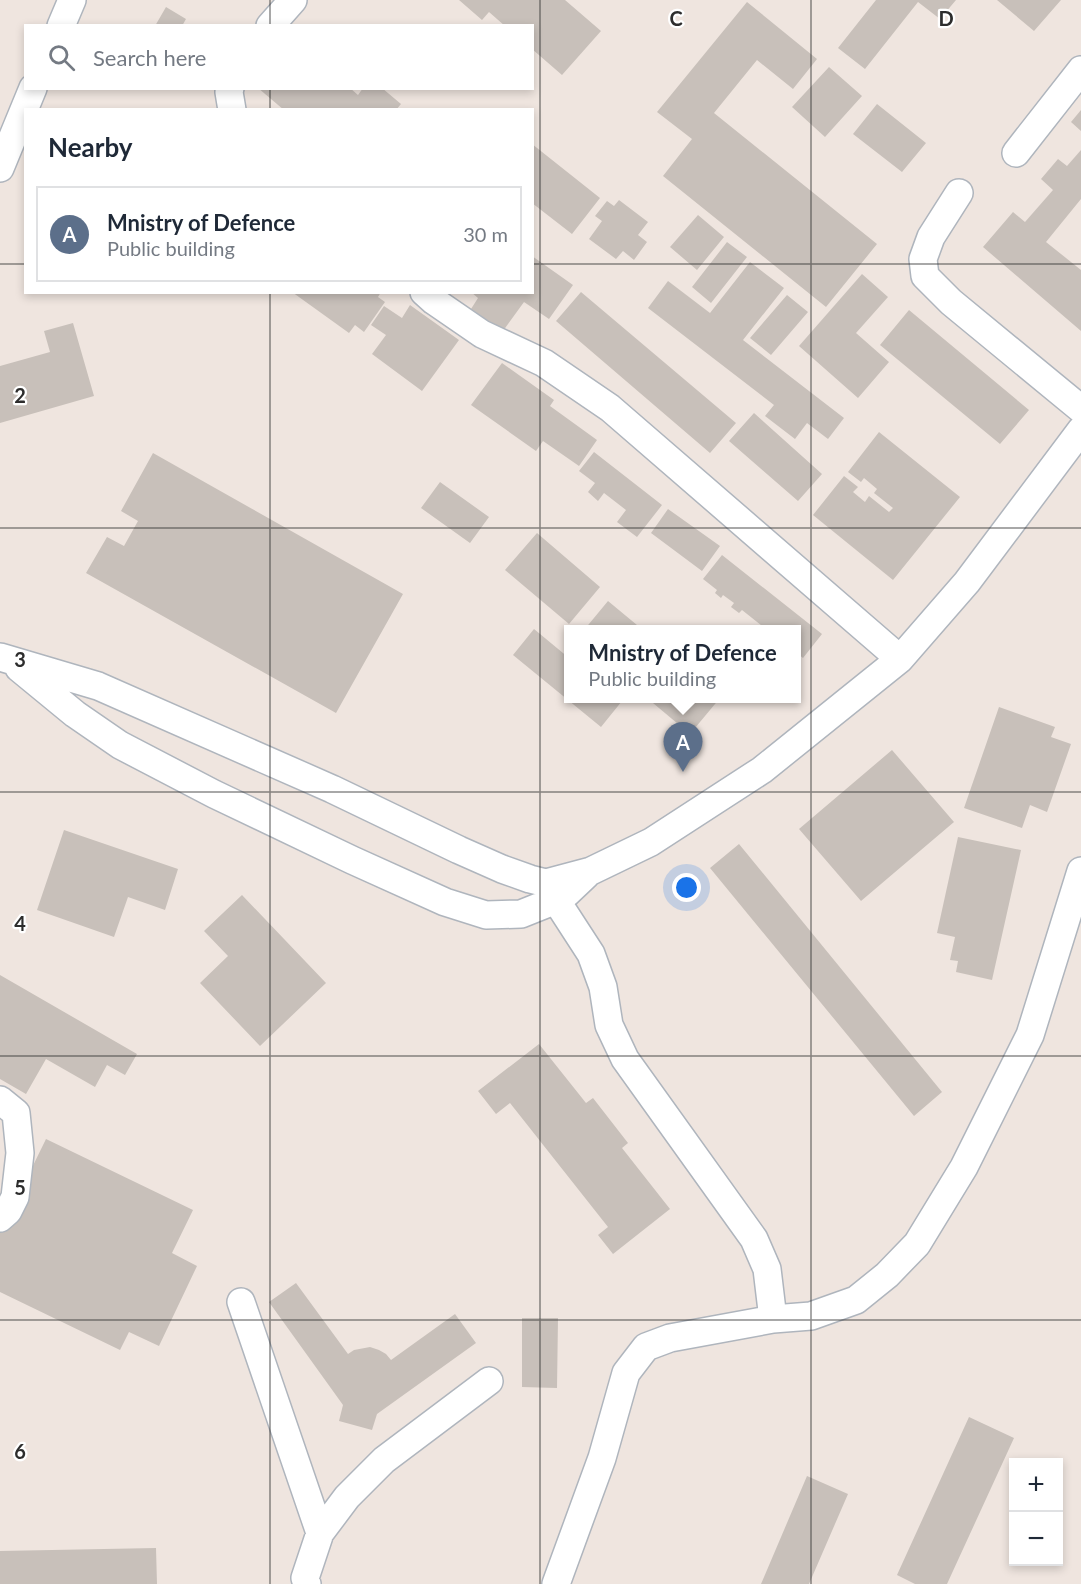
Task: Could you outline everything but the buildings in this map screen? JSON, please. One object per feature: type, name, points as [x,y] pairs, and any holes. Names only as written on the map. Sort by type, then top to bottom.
[{"type":"street","points":[[62,24],[72,0]]},
{"type":"street","points":[[272,24],[293,0]]},
{"type":"street","points":[[1016,153],[1081,70]]},
{"type":"street","points":[[25,108],[32,90]]},
{"type":"street","points":[[230,90],[232,108]]},
{"type":"street","points":[[0,168],[24,110]]},
{"type":"street","points":[[959,193],[932,237],[923,258],[926,276],[951,302],[1081,409]]},
{"type":"street","points":[[426,294],[482,334],[544,363],[610,408],[900,659]]},
{"type":"street","points":[[4,658],[75,714],[120,744],[214,794],[445,902],[486,915],[521,914],[551,892],[567,893],[591,871],[651,842],[762,770],[900,659],[967,582],[1081,430]]},
{"type":"street","points":[[4,658],[98,686],[332,789],[470,855],[530,879],[551,892],[591,954],[603,987],[609,1025],[625,1059],[754,1239],[767,1269],[773,1319]]},
{"type":"street","points":[[556,1584],[602,1458],[626,1373],[646,1347],[670,1338],[773,1319],[811,1316],[856,1300],[887,1275],[917,1244],[964,1167],[1030,1035],[1081,871]]},
{"type":"street","points":[[0,1100],[16,1113],[20,1153],[15,1197],[8,1211],[0,1218]]},
{"type":"street","points":[[241,1302],[320,1533]]},
{"type":"street","points":[[301,1582],[320,1533],[347,1497],[384,1460],[489,1380]]},
{"type":"place","name":"Mnistry of Defence","points":[[683,772]]}]
